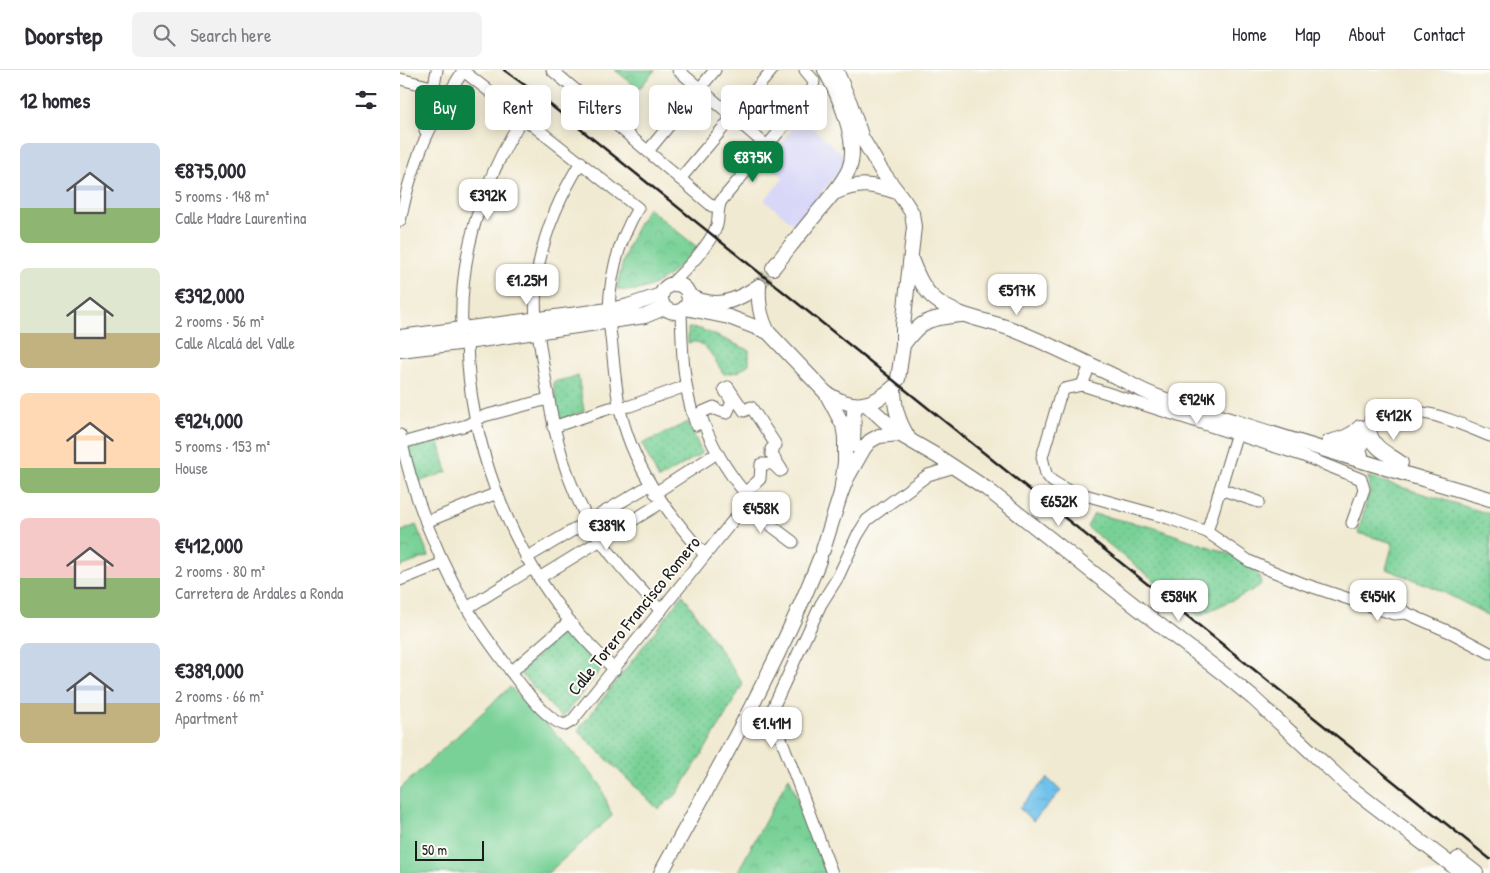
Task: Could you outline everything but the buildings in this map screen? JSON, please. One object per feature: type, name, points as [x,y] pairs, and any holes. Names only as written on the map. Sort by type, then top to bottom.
[{"type":"main road","points":[[773,268],[833,193],[848,170],[851,146],[848,129],[825,70]]},
{"type":"main road","points":[[836,70],[850,102],[862,138],[873,158],[912,213],[914,227],[905,301],[903,345],[896,383],[896,410],[904,436]]},
{"type":"main road","points":[[833,193],[864,184],[897,192]]},
{"type":"main road","points":[[911,259],[917,275],[927,292],[945,307],[961,315],[988,321],[1014,330],[1125,381],[1136,388],[1179,404],[1283,437],[1490,499]]},
{"type":"main road","points":[[400,350],[467,342],[537,326],[609,315],[628,306],[677,295],[708,303],[727,302],[738,299],[759,286],[759,308],[768,332],[826,393],[838,401],[861,405],[904,436],[952,465],[1019,513],[1083,566],[1225,674],[1347,785],[1462,873]]},
{"type":"main road","points":[[677,295],[768,332]]},
{"type":"main road","points":[[903,345],[919,326],[928,320],[961,315]]},
{"type":"main road","points":[[400,337],[462,329],[537,326]]},
{"type":"main road","points":[[1125,381],[1490,490]]},
{"type":"main road","points":[[847,478],[854,437],[854,411],[861,405],[878,400],[896,383]]},
{"type":"main road","points":[[826,393],[843,425],[845,437],[845,462],[841,493]]},
{"type":"main road","points":[[1330,442],[1344,438],[1366,427]]},
{"type":"main road","points":[[1366,427],[1354,440],[1356,450],[1362,456],[1405,470],[1418,478]]},
{"type":"main road","points":[[1366,427],[1378,449],[1401,463]]},
{"type":"main road","points":[[661,873],[766,678],[803,601],[822,554],[847,478],[870,441],[879,436],[904,436]]},
{"type":"main road","points":[[1283,437],[1298,437],[1346,451],[1356,450]]},
{"type":"main road","points":[[1336,774],[1402,818],[1476,873]]},
{"type":"main road","points":[[1443,848],[1453,861],[1469,873]]},
{"type":"street","points":[[433,85],[437,70]]},
{"type":"street","points":[[400,221],[402,207],[422,146],[435,118],[463,70],[485,87]]},
{"type":"street","points":[[552,70],[712,206],[718,206]]},
{"type":"street","points":[[678,70],[696,85]]},
{"type":"street","points":[[702,85],[715,70]]},
{"type":"street","points":[[760,85],[772,70]]},
{"type":"street","points":[[793,542],[747,503],[730,485],[711,457],[691,410],[686,386],[677,295],[716,225],[718,206],[812,92],[814,81],[805,70]]},
{"type":"street","points":[[400,79],[424,85]]},
{"type":"street","points":[[711,98],[721,106]]},
{"type":"street","points":[[422,146],[425,130]]},
{"type":"street","points":[[462,329],[464,275],[472,230],[486,186],[516,130]]},
{"type":"street","points":[[541,130],[638,208],[626,229],[614,265],[609,315],[619,406],[636,457],[655,494],[705,556]]},
{"type":"street","points":[[648,151],[665,130]]},
{"type":"street","points":[[680,179],[722,130]]},
{"type":"street","points":[[748,130],[766,146]]},
{"type":"street","points":[[582,162],[558,204],[544,246],[537,279],[537,326],[548,399],[553,427],[564,466],[575,495],[589,522],[631,579],[661,610]]},
{"type":"street","points":[[467,342],[470,377],[484,453],[509,523],[529,563],[570,622],[615,670]]},
{"type":"street","points":[[1082,385],[1090,365]]},
{"type":"street","points":[[1352,524],[1364,489],[1361,479],[1301,455],[1236,436],[1082,385],[1064,389],[1059,399],[1042,456],[1046,474],[1052,481],[1067,490],[1168,518],[1207,532],[1249,561],[1304,584],[1394,614],[1406,613],[1452,633],[1490,653]]},
{"type":"street","points":[[553,427],[619,406],[630,406],[686,386]]},
{"type":"street","points":[[728,387],[744,411],[751,407],[776,445],[771,449],[773,452],[771,453],[782,470],[780,471],[773,464],[761,464],[760,479],[745,493],[721,461],[705,429],[700,413],[714,407],[714,409],[727,413],[732,402],[724,389],[728,387]]},
{"type":"street","points":[[548,399],[484,416],[467,425],[401,439],[426,522],[443,563],[467,608],[511,672],[570,622]]},
{"type":"street","points":[[1366,427],[1383,415],[1418,413],[1438,415],[1455,420],[1490,436]]},
{"type":"street","points":[[1207,532],[1236,436]]},
{"type":"street","points":[[928,475],[937,456]]},
{"type":"street","points":[[539,578],[601,540],[655,494],[711,457]]},
{"type":"street","points":[[832,873],[771,712],[821,604],[838,577],[857,536],[867,520],[928,475],[948,469],[952,465]]},
{"type":"street","points":[[1220,489],[1259,502]]},
{"type":"street","points":[[426,522],[497,493]]},
{"type":"street","points":[[467,608],[589,522],[655,494]]},
{"type":"street","name":"Calle Torero Francisco Romero","points":[[511,672],[527,693],[557,723],[565,725],[572,721],[615,670],[747,503]]},
{"type":"street","points":[[400,580],[443,563]]},
{"type":"shaded area","points":[[792,130],[815,130],[838,151],[840,150],[845,160],[839,172],[795,225],[764,200],[784,178],[766,161]]},
{"type":"green space","points":[[615,70],[655,70],[639,89],[639,85],[634,85]]},
{"type":"green space","points":[[648,208],[697,247],[672,273],[651,286],[629,291],[617,289],[628,247]]},
{"type":"green space","points":[[688,328],[701,329],[749,350],[749,364],[738,372],[724,374],[709,351],[700,343],[688,343]]},
{"type":"green space","points":[[578,376],[584,411],[560,420],[553,382]]},
{"type":"green space","points":[[688,422],[702,453],[659,479],[642,444]]},
{"type":"green space","points":[[438,438],[447,472],[418,482],[407,447]]},
{"type":"green space","points":[[1368,477],[1490,514],[1490,616],[1437,589],[1386,569],[1393,543],[1358,533],[1370,489]]},
{"type":"green space","points":[[1094,514],[1152,527],[1233,555],[1250,566],[1259,576],[1261,584],[1251,591],[1199,616],[1087,527]]},
{"type":"green space","points":[[416,525],[429,556],[400,567],[400,532]]},
{"type":"green space","points":[[683,595],[743,684],[714,735],[676,795],[658,809],[579,732],[579,729]]},
{"type":"green space","points":[[565,631],[601,669],[562,718],[519,672]]},
{"type":"green space","points":[[510,687],[565,743],[600,784],[612,816],[548,873],[400,873],[400,789]]},
{"type":"green space","points":[[789,777],[826,873],[737,873]]},
{"type":"water","points":[[1047,778],[1061,791],[1033,821],[1019,808]]},
{"type":"tunnel","points":[[759,286],[773,268]]},
{"type":"railway","points":[[504,70],[533,91],[1490,859]]}]
